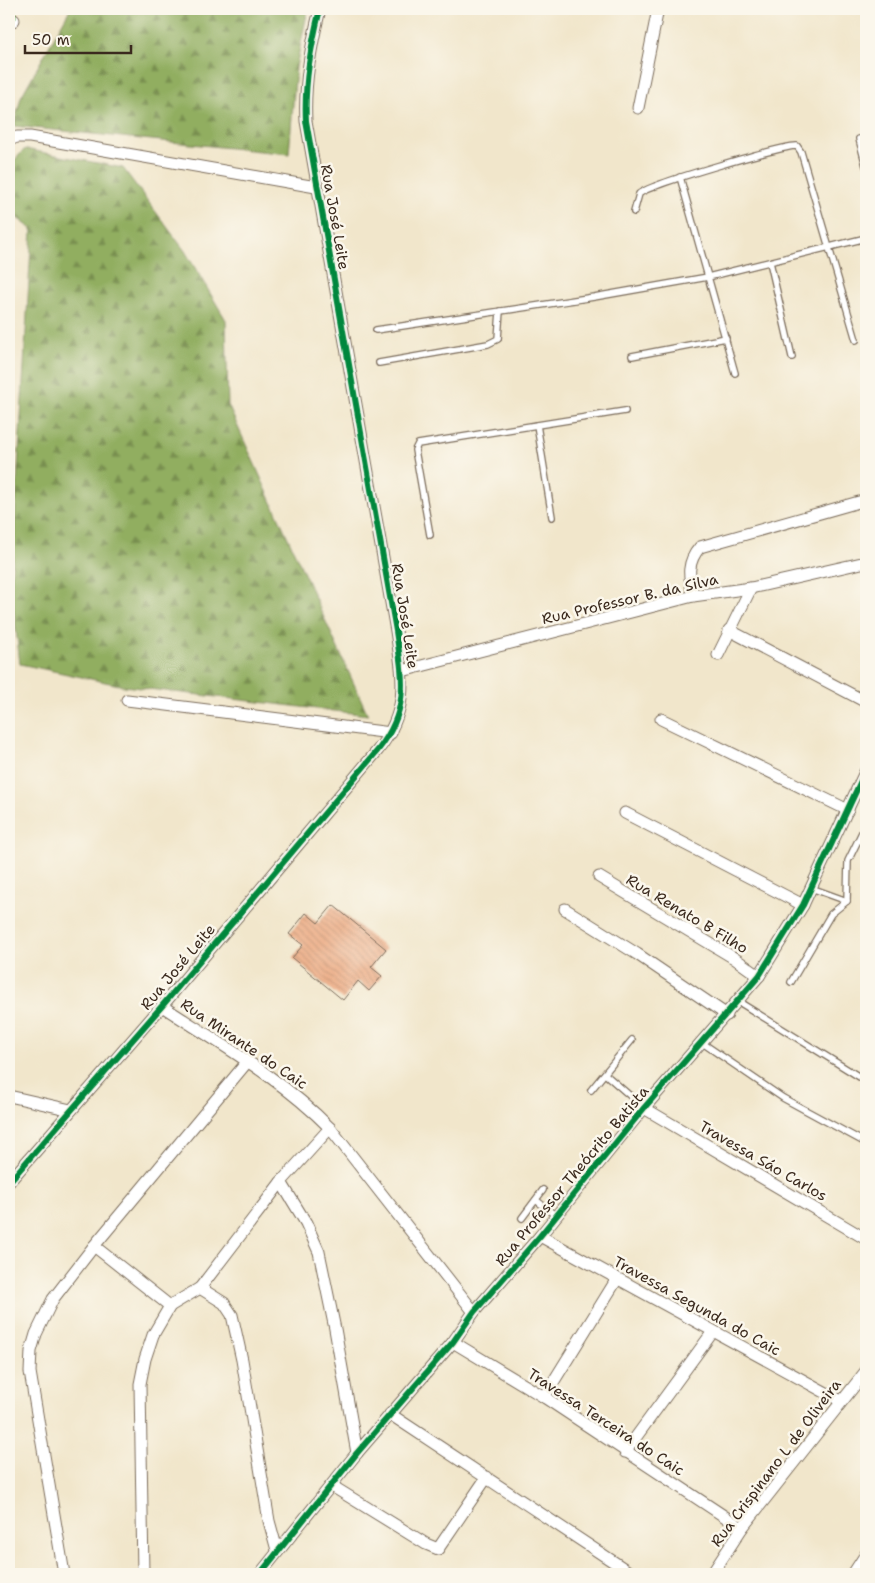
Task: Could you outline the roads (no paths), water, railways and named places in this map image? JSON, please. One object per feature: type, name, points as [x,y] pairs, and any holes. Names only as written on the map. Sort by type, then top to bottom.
[{"type":"street","name":"Rua José Leite","points":[[9,1182],[162,1006],[392,732],[401,706],[403,693],[402,671],[316,187],[305,105],[309,64],[320,9]]},
{"type":"street","points":[[638,108],[658,9]]},
{"type":"street","points":[[9,140],[17,137],[30,137],[316,187]]},
{"type":"street","points":[[693,596],[690,569],[691,558],[700,548],[866,500]]},
{"type":"street","name":"Rua Professor B. da Silva","points":[[402,671],[693,596],[751,588],[866,562]]},
{"type":"street","points":[[718,655],[751,588]]},
{"type":"street","points":[[729,630],[866,702]]},
{"type":"street","points":[[127,700],[392,732]]},
{"type":"street","points":[[661,719],[848,810]]},
{"type":"street","name":"Rua Professor Theócrito Batista","points":[[260,1574],[277,1550],[390,1414],[453,1342],[474,1312],[540,1236],[644,1108],[759,976],[812,888],[866,770]]},
{"type":"street","points":[[625,813],[803,905]]},
{"type":"street","name":"Rua Renato B Filho","points":[[599,878],[734,958],[759,976]]},
{"type":"street","points":[[565,909],[637,954],[727,1015]]},
{"type":"street","name":"Rua Mirante do Caic","points":[[162,1006],[248,1061],[283,1086],[330,1128],[474,1312]]},
{"type":"street","points":[[64,1574],[30,1372],[31,1351],[44,1314],[53,1299],[94,1246],[248,1061]]},
{"type":"street","points":[[9,1096],[71,1110]]},
{"type":"street","name":"Travessa Sáo Carlos","points":[[644,1108],[866,1238]]},
{"type":"street","points":[[143,1574],[140,1384],[145,1359],[153,1335],[170,1306],[200,1288],[281,1182],[330,1128]]},
{"type":"street","points":[[281,1182],[306,1223],[319,1252],[357,1453]]},
{"type":"street","name":"Travessa Segunda do Caic","points":[[540,1236],[712,1333],[841,1402]]},
{"type":"street","points":[[94,1246],[170,1306]]},
{"type":"street","points":[[544,1397],[617,1279]]},
{"type":"street","points":[[200,1288],[224,1303],[232,1315],[242,1360],[269,1521],[277,1550]]},
{"type":"street","points":[[625,1452],[712,1333]]},
{"type":"street","name":"Travessa Terceira do Caic","points":[[453,1342],[544,1397],[742,1528]]},
{"type":"street","name":"Rua Crispinano L de Oliveira","points":[[712,1574],[742,1528],[841,1402],[865,1375]]},
{"type":"street","points":[[390,1414],[632,1574]]},
{"type":"street","points":[[332,1486],[426,1544],[438,1548],[487,1477]]},
{"type":"street","points":[[853,1574],[866,1554]]},
{"type":"lane","points":[[859,139],[866,166]]},
{"type":"lane","points":[[634,212],[642,191],[680,177],[797,146],[801,152],[830,247],[856,340]]},
{"type":"lane","points":[[680,177],[735,373]]},
{"type":"lane","points":[[376,330],[594,297],[708,277],[866,238]]},
{"type":"lane","points":[[770,262],[792,357]]},
{"type":"lane","points":[[379,363],[488,344],[498,339],[500,311]]},
{"type":"lane","points":[[632,356],[726,338]]},
{"type":"lane","points":[[430,534],[415,447],[418,444],[625,410]]},
{"type":"lane","points":[[537,425],[552,517]]},
{"type":"lane","points":[[791,982],[831,914],[847,901],[848,861],[866,824]]},
{"type":"lane","points":[[812,888],[847,901]]},
{"type":"lane","points":[[738,1002],[866,1082]]},
{"type":"lane","points":[[591,1090],[632,1040]]},
{"type":"lane","points":[[701,1042],[783,1098],[866,1143]]},
{"type":"lane","points":[[605,1074],[644,1108]]},
{"type":"lane","points":[[522,1218],[543,1190]]},
{"type":"lane","points":[[536,1200],[556,1216]]}]
